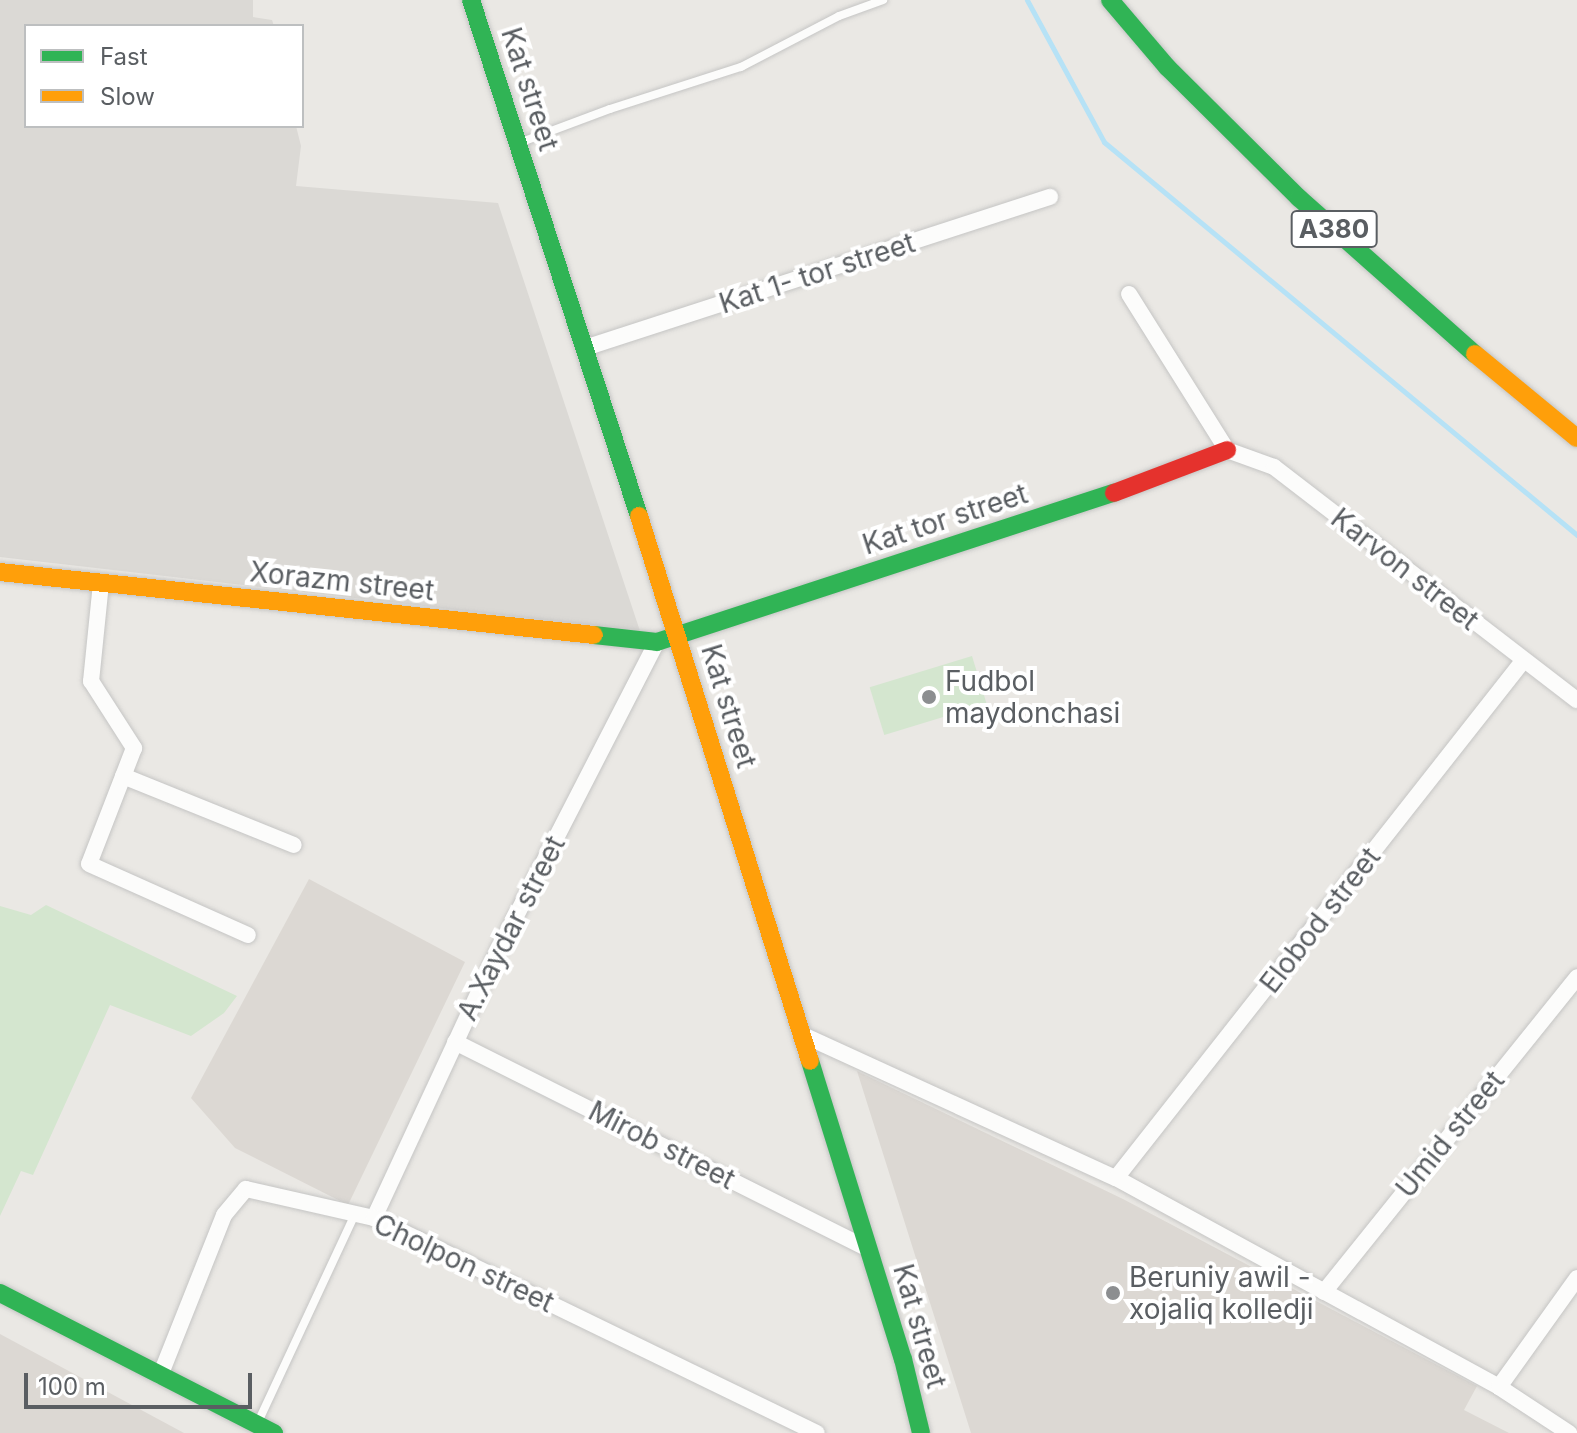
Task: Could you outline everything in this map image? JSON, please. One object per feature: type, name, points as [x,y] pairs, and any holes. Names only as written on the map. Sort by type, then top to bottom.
[{"type":"main road","name":"Kat street","points":[[471,0],[678,635],[903,1359],[921,1433]]},
{"type":"main road","name":"A380","points":[[1110,0],[1167,67],[1299,198],[1502,378],[1577,438]]},
{"type":"main road","name":"Kat tor street","points":[[678,635],[1140,484],[1227,450]]},
{"type":"main road","name":"Xorazm street","points":[[0,572],[657,642],[678,635]]},
{"type":"main road","points":[[1,1295],[265,1429]]},
{"type":"street","name":"Kat 1- tor street","points":[[585,348],[1050,197]]},
{"type":"street","points":[[1129,294],[1227,450]]},
{"type":"street","name":"Karvon street","points":[[1227,450],[1274,467],[1577,700]]},
{"type":"street","points":[[101,583],[91,681],[134,748],[89,864],[248,935]]},
{"type":"street","name":"A.Xaydar street","points":[[374,1218],[455,1042],[657,642]]},
{"type":"street","name":"Elobod street","points":[[1116,1178],[1523,661]]},
{"type":"street","points":[[123,776],[294,845]]},
{"type":"street","name":"Umid street","points":[[1324,1292],[1577,977]]},
{"type":"street","points":[[803,1035],[1116,1178],[1499,1387],[1569,1433]]},
{"type":"street","name":"Mirob street","points":[[455,1042],[868,1249]]},
{"type":"street","name":"Cholpon street","points":[[160,1376],[224,1215],[246,1189],[374,1218],[816,1433]]},
{"type":"street","points":[[1499,1387],[1577,1278]]},
{"type":"lane","points":[[518,143],[610,109],[741,67],[839,16],[883,0]]},
{"type":"lane","points":[[265,1429],[355,1214]]},
{"type":"shaded area","points":[[0,0],[253,0],[253,17],[272,20],[273,24],[24,24],[24,128],[296,128],[301,146],[296,186],[498,203],[640,631],[0,557]]},
{"type":"shaded area","points":[[309,879],[465,962],[348,1205],[235,1148],[191,1098]]},
{"type":"shaded area","name":"Beruniy awil - xojaliq kolledji","points":[[857,1071],[1123,1199],[1477,1386],[1464,1410],[1509,1433],[971,1433]]},
{"type":"shaded area","points":[[0,1334],[184,1433],[0,1433]]},
{"type":"green space","name":"Fudbol maydonchasi","points":[[972,656],[987,704],[884,735],[870,687]]},
{"type":"green space","points":[[46,905],[237,996],[224,1013],[191,1036],[110,1005],[33,1175],[21,1171],[0,1216],[0,906],[31,915]]},
{"type":"waterway","points":[[1027,0],[1104,142],[1577,535]]},
{"type":"traffic: fast","points":[[471,0],[639,516]]},
{"type":"traffic: fast","points":[[1110,0],[1167,67],[1299,198],[1475,354]]},
{"type":"traffic: fast","points":[[594,635],[657,642],[1114,493]]},
{"type":"traffic: fast","points":[[810,1061],[903,1359],[921,1433]]},
{"type":"traffic: fast","points":[[0,1293],[274,1433]]},
{"type":"traffic: slow","points":[[1475,354],[1577,438]]},
{"type":"traffic: slow","points":[[639,516],[810,1061]]},
{"type":"traffic: slow","points":[[0,572],[594,635]]},
{"type":"traffic: jam","points":[[1114,493],[1227,450]]},
{"type":"place","name":"Fudbol maydonchasi","points":[[929,697]]},
{"type":"place","name":"Beruniy awil - xojaliq kolledji","points":[[1113,1293]]}]
